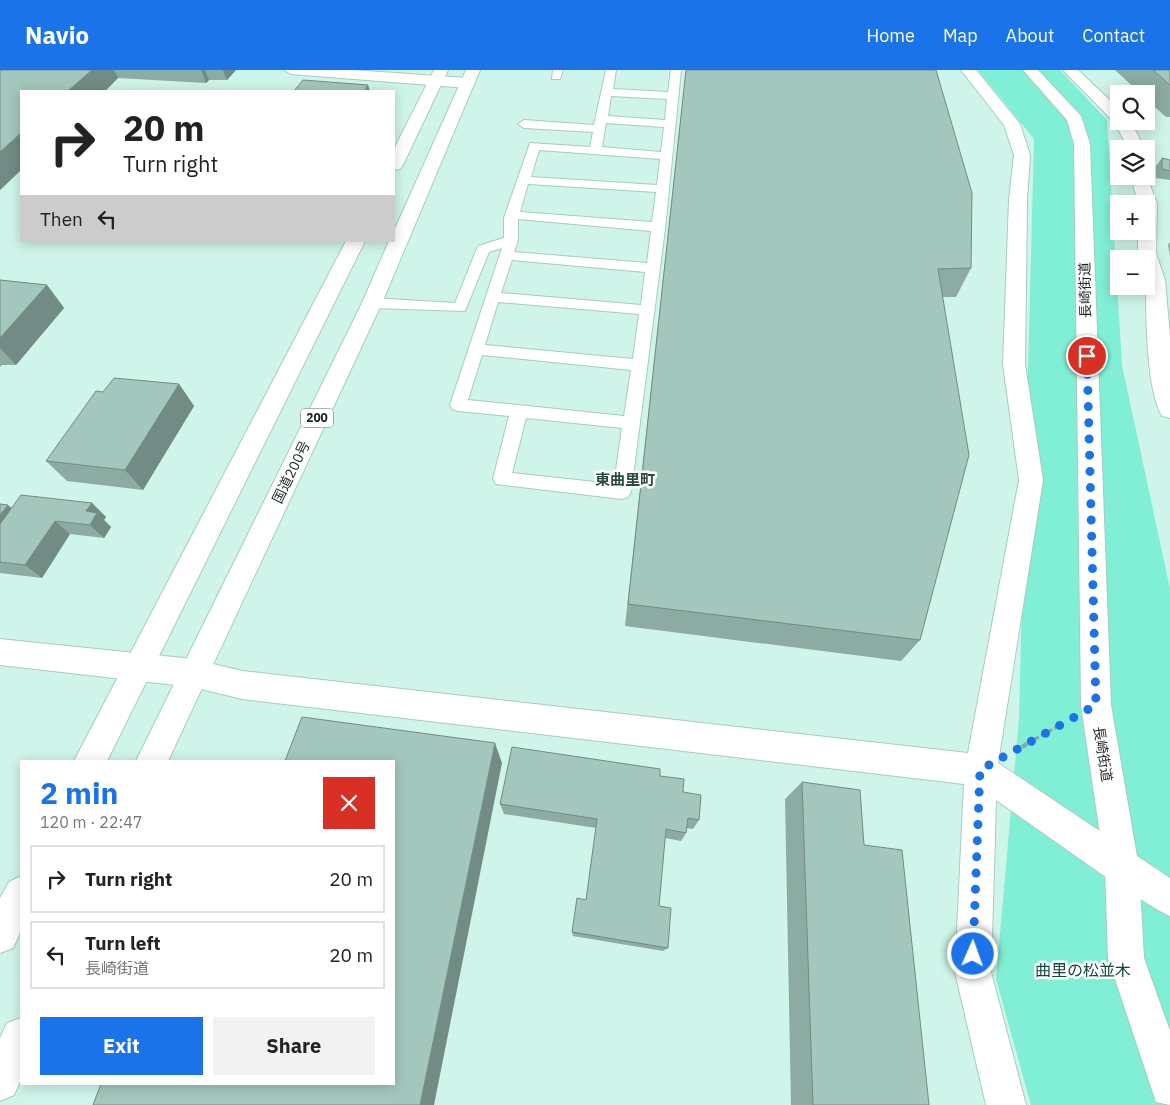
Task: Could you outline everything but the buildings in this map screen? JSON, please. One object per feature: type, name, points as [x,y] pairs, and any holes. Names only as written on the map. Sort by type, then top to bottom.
[{"type":"main road","points":[[291,70],[470,76]]},
{"type":"main road","points":[[968,70],[1012,124],[1022,155],[1018,200],[1014,364],[1030,480],[980,770],[973,972],[1006,1105]]},
{"type":"main road","name":"長崎街道","points":[[1030,70],[1074,119],[1082,144],[1096,705],[1122,868],[1126,958],[1170,1088]]},
{"type":"main road","points":[[1070,70],[1110,109]]},
{"type":"main road","points":[[395,163],[438,76]]},
{"type":"main road","name":"国道200号","points":[[152,760],[372,304],[470,76]]},
{"type":"main road","points":[[1142,185],[1148,204],[1146,254],[1155,280],[1163,385],[1170,410]]},
{"type":"main road","points":[[91,760],[355,242]]},
{"type":"main road","points":[[0,652],[194,673],[242,685],[980,770],[1122,868],[1170,898]]},
{"type":"main road","points":[[0,935],[20,896]]},
{"type":"main road","points":[[0,1081],[20,1038]]},
{"type":"lane","points":[[594,150],[611,70]]},
{"type":"lane","points":[[519,411],[502,479],[622,492],[663,189],[675,70]]},
{"type":"lane","points":[[606,92],[673,96]]},
{"type":"lane","points":[[524,124],[670,124]]},
{"type":"lane","points":[[632,423],[458,405],[506,255],[510,240],[512,215],[534,146],[667,156]]},
{"type":"lane","points":[[523,180],[663,189]]},
{"type":"lane","points":[[512,215],[658,227]]},
{"type":"lane","points":[[372,304],[460,308],[483,249],[510,240]]},
{"type":"lane","points":[[506,255],[652,268]]},
{"type":"lane","points":[[492,297],[647,310]]},
{"type":"lane","points":[[476,349],[640,365]]},
{"type":"path","points":[[980,770],[1096,705]]},
{"type":"green space","name":"曲里の松並木","points":[[978,70],[1060,70],[1107,120],[1112,195],[1110,195],[1110,240],[1114,240],[1115,250],[1110,250],[1110,295],[1118,295],[1122,365],[1170,589],[1170,1105],[1031,1105],[996,979],[1019,718],[1034,139]]},
{"type":"district","name":"東曲里町","points":[[625,480]]},
{"type":"route","points":[[973,954],[980,770],[1096,705],[1087,356]]}]
